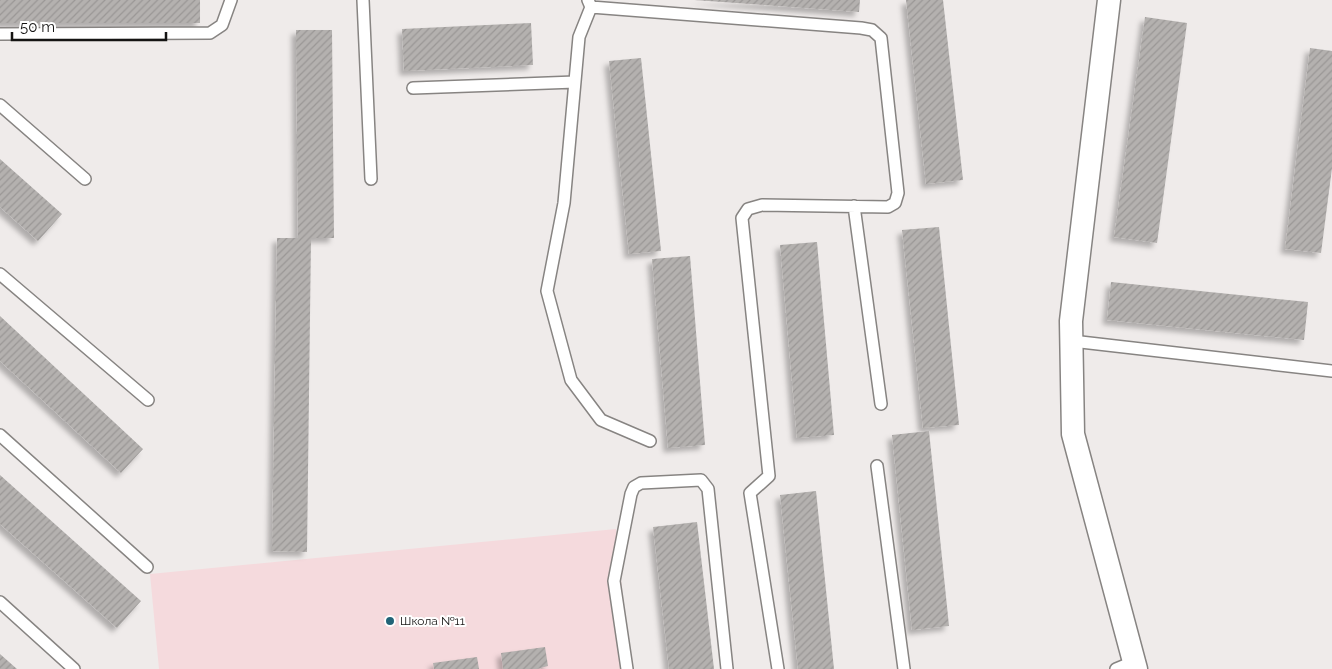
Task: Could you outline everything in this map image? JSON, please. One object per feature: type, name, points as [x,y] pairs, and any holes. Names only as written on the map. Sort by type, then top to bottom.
[{"type":"street","points":[[1109,0],[1071,321],[1073,434],[1128,667]]},
{"type":"lane","points":[[0,34],[210,33],[222,25],[231,0]]},
{"type":"lane","points":[[363,0],[372,179]]},
{"type":"lane","points":[[650,441],[600,420],[571,380],[546,292],[564,203],[579,37],[589,4],[872,30],[881,38],[898,193],[895,203],[888,207],[762,205],[748,209],[742,218],[769,476],[750,494],[778,669]]},
{"type":"lane","points":[[413,88],[575,82]]},
{"type":"lane","points":[[0,105],[85,179]]},
{"type":"lane","points":[[854,206],[881,404]]},
{"type":"lane","points":[[0,274],[148,400]]},
{"type":"lane","points":[[1072,341],[1332,371]]},
{"type":"lane","points":[[0,435],[147,567]]},
{"type":"lane","points":[[877,466],[904,669]]},
{"type":"lane","points":[[626,669],[614,581],[631,494],[634,487],[641,483],[701,480],[708,489],[727,669]]},
{"type":"lane","points":[[0,602],[74,669]]},
{"type":"shaded area","name":"Школа №11","points":[[616,529],[630,669],[159,669],[150,574]]},
{"type":"building","points":[[0,0],[200,0],[200,23],[0,23]]},
{"type":"building","points":[[694,0],[860,0],[859,12]]},
{"type":"building","points":[[906,0],[943,0],[963,180],[926,184]]},
{"type":"building","points":[[1145,17],[1187,23],[1157,243],[1114,237]]},
{"type":"building","points":[[531,23],[533,65],[404,71],[402,29]]},
{"type":"building","points":[[296,30],[332,30],[334,238],[311,238],[307,552],[272,551],[277,238],[298,238]]},
{"type":"building","points":[[1310,48],[1332,51],[1332,168],[1321,253],[1285,249]]},
{"type":"building","points":[[641,58],[661,251],[629,254],[609,61]]},
{"type":"building","points":[[0,159],[62,214],[38,241],[0,207]]},
{"type":"building","points":[[939,227],[959,425],[923,428],[902,230]]},
{"type":"building","points":[[817,242],[834,435],[797,438],[780,245]]},
{"type":"building","points":[[690,256],[705,445],[668,448],[652,259]]},
{"type":"building","points":[[1111,282],[1308,302],[1304,340],[1107,320]]},
{"type":"building","points":[[0,316],[143,449],[121,473],[0,361]]},
{"type":"building","points":[[929,431],[949,626],[912,630],[892,435]]},
{"type":"building","points":[[0,475],[141,601],[117,628],[0,524]]},
{"type":"building","points":[[816,491],[834,669],[798,669],[780,495]]},
{"type":"building","points":[[697,522],[714,669],[669,669],[653,527]]},
{"type":"building","points":[[545,647],[548,666],[537,669],[503,669],[501,653]]},
{"type":"building","points":[[0,654],[17,669],[0,669]]},
{"type":"building","points":[[477,657],[479,669],[434,669],[433,663]]},
{"type":"place","name":"Школа №11","points":[[390,621]]}]
